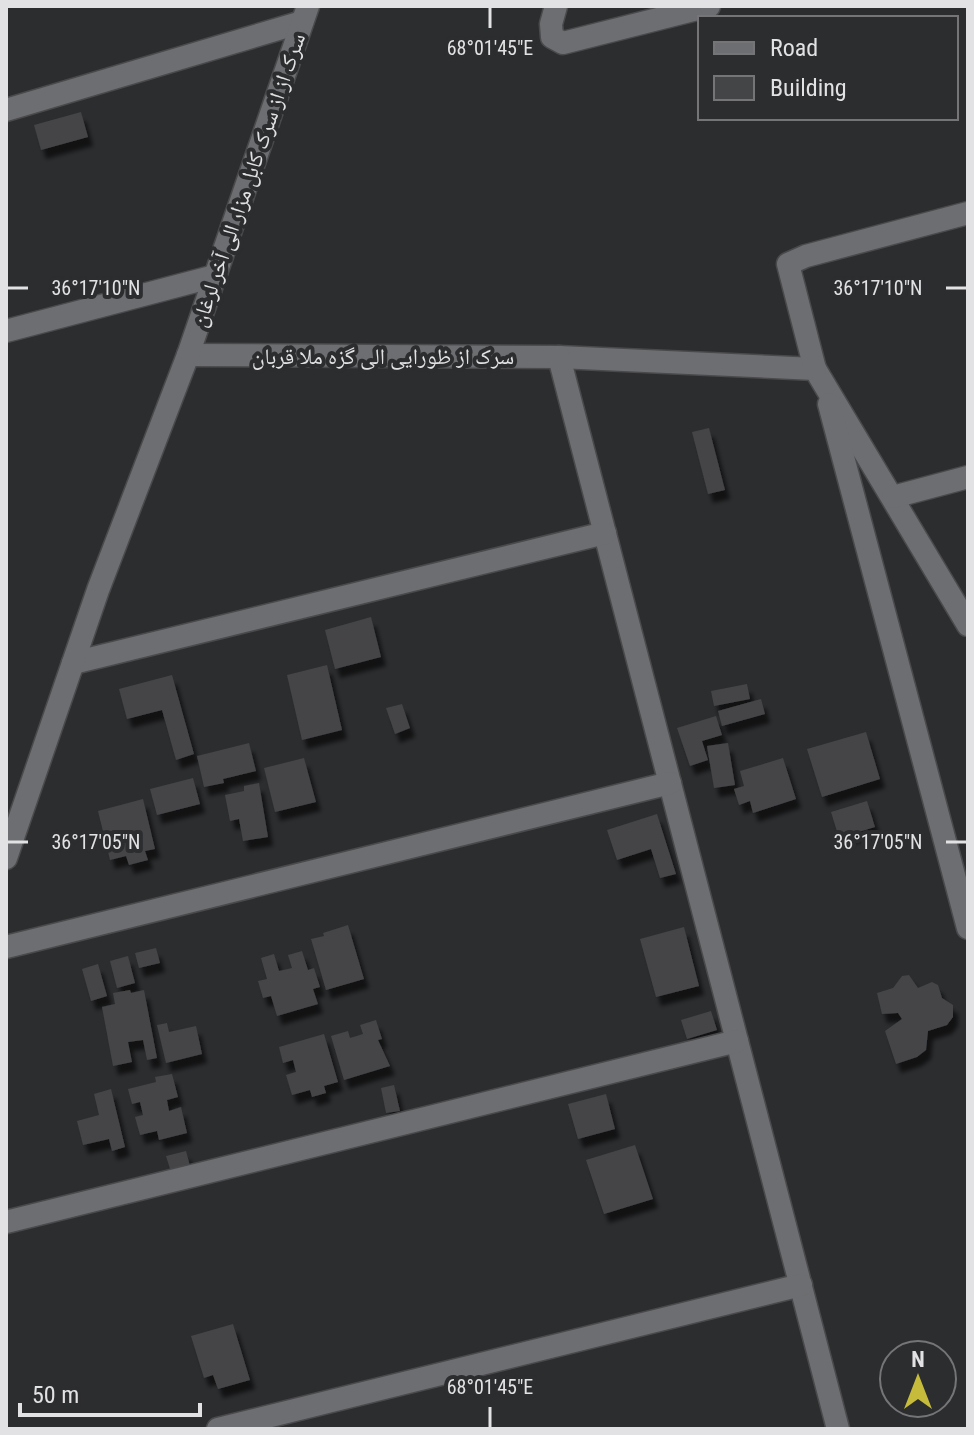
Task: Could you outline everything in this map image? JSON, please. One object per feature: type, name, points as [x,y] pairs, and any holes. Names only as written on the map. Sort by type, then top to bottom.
[{"type":"street","points":[[556,6],[551,24],[552,37],[563,43],[709,6]]},
{"type":"street","points":[[6,110],[305,14]]},
{"type":"street","name":"سرک از از سرک کابل مزار الی آخر لرغان","points":[[188,355],[305,14]]},
{"type":"street","points":[[968,213],[806,256],[788,264],[968,928]]},
{"type":"street","points":[[6,331],[215,276]]},
{"type":"street","points":[[6,858],[98,590],[188,355]]},
{"type":"street","name":"سرک از ظورایی الی گزه ملا قربان","points":[[188,355],[559,357],[820,379]]},
{"type":"street","points":[[559,357],[838,1429]]},
{"type":"street","points":[[820,379],[968,625]]},
{"type":"street","points":[[893,497],[968,477]]},
{"type":"street","points":[[73,663],[605,533]]},
{"type":"street","points":[[6,947],[670,783]]},
{"type":"street","points":[[6,1222],[737,1041]]},
{"type":"street","points":[[218,1429],[801,1285]]},
{"type":"building","points":[[81,112],[88,137],[41,150],[34,125]]},
{"type":"building","points":[[709,428],[725,490],[708,494],[692,432]]},
{"type":"building","points":[[371,617],[381,657],[335,669],[325,630]]},
{"type":"building","points":[[327,665],[342,730],[302,740],[287,675]]},
{"type":"building","points":[[172,675],[194,754],[176,760],[162,710],[127,719],[119,689]]},
{"type":"building","points":[[747,684],[750,699],[714,706],[711,691]]},
{"type":"building","points":[[761,699],[765,714],[722,726],[718,711]]},
{"type":"building","points":[[402,704],[410,728],[395,734],[386,708]]},
{"type":"building","points":[[716,716],[722,735],[702,741],[708,760],[690,766],[677,728]]},
{"type":"building","points":[[866,732],[880,779],[822,797],[807,749]]},
{"type":"building","points":[[249,743],[256,771],[204,787],[197,756]]},
{"type":"building","points":[[728,743],[735,785],[714,788],[707,746]]},
{"type":"building","points":[[304,758],[316,802],[275,812],[264,768]]},
{"type":"building","points":[[783,758],[796,799],[753,813],[750,801],[739,805],[734,789],[744,786],[740,771]]},
{"type":"building","points":[[193,778],[200,804],[157,815],[150,789]]},
{"type":"building","points":[[259,783],[268,837],[243,841],[239,819],[230,821],[225,795],[244,791],[244,786]]},
{"type":"building","points":[[143,799],[155,849],[145,851],[148,860],[129,865],[126,856],[110,860],[98,811]]},
{"type":"building","points":[[867,801],[875,827],[839,838],[831,812]]},
{"type":"building","points":[[657,814],[676,874],[660,878],[651,849],[617,860],[607,830]]},
{"type":"building","points":[[348,925],[364,979],[326,990],[311,939]]},
{"type":"building","points":[[684,927],[699,986],[656,997],[640,939]]},
{"type":"building","points":[[156,948],[160,963],[139,968],[135,953]]},
{"type":"building","points":[[302,951],[308,970],[314,968],[320,987],[313,989],[318,1004],[277,1016],[271,996],[263,998],[258,981],[267,979],[261,958],[274,954],[279,971],[292,968],[288,955]]},
{"type":"building","points":[[128,956],[135,983],[117,988],[110,961]]},
{"type":"building","points":[[98,964],[107,996],[91,1001],[82,969]]},
{"type":"building","points":[[909,975],[918,988],[932,982],[938,985],[942,998],[953,1005],[953,1017],[947,1025],[928,1031],[926,1050],[917,1057],[896,1064],[885,1031],[902,1019],[898,1013],[882,1014],[877,993],[893,988],[902,976]]},
{"type":"building","points":[[130,990],[131,993],[144,990],[157,1058],[147,1060],[143,1040],[128,1042],[132,1062],[113,1066],[102,1007],[115,1004],[113,993]]},
{"type":"building","points":[[711,1011],[717,1030],[687,1039],[681,1020]]},
{"type":"building","points":[[376,1020],[382,1039],[378,1040],[390,1066],[344,1080],[331,1036],[348,1031],[350,1038],[363,1034],[360,1025]]},
{"type":"building","points":[[167,1023],[169,1032],[196,1026],[202,1054],[166,1063],[157,1025]]},
{"type":"building","points":[[324,1034],[338,1082],[324,1086],[326,1093],[312,1097],[310,1090],[292,1095],[286,1075],[296,1072],[293,1060],[283,1063],[279,1047]]},
{"type":"building","points":[[172,1074],[178,1097],[167,1100],[169,1111],[181,1107],[187,1133],[159,1140],[157,1131],[140,1135],[135,1117],[143,1115],[140,1102],[132,1104],[128,1089],[156,1082],[155,1077]]},
{"type":"building","points":[[394,1085],[400,1111],[386,1113],[381,1088]]},
{"type":"building","points":[[111,1089],[125,1147],[112,1151],[109,1139],[83,1145],[77,1121],[99,1115],[94,1094]]},
{"type":"building","points":[[606,1094],[615,1129],[578,1139],[568,1104]]},
{"type":"building","points":[[635,1145],[653,1199],[604,1214],[586,1160]]},
{"type":"building","points":[[186,1151],[190,1166],[171,1172],[166,1156]]},
{"type":"building","points":[[233,1324],[250,1380],[218,1389],[213,1375],[204,1378],[191,1336]]}]
